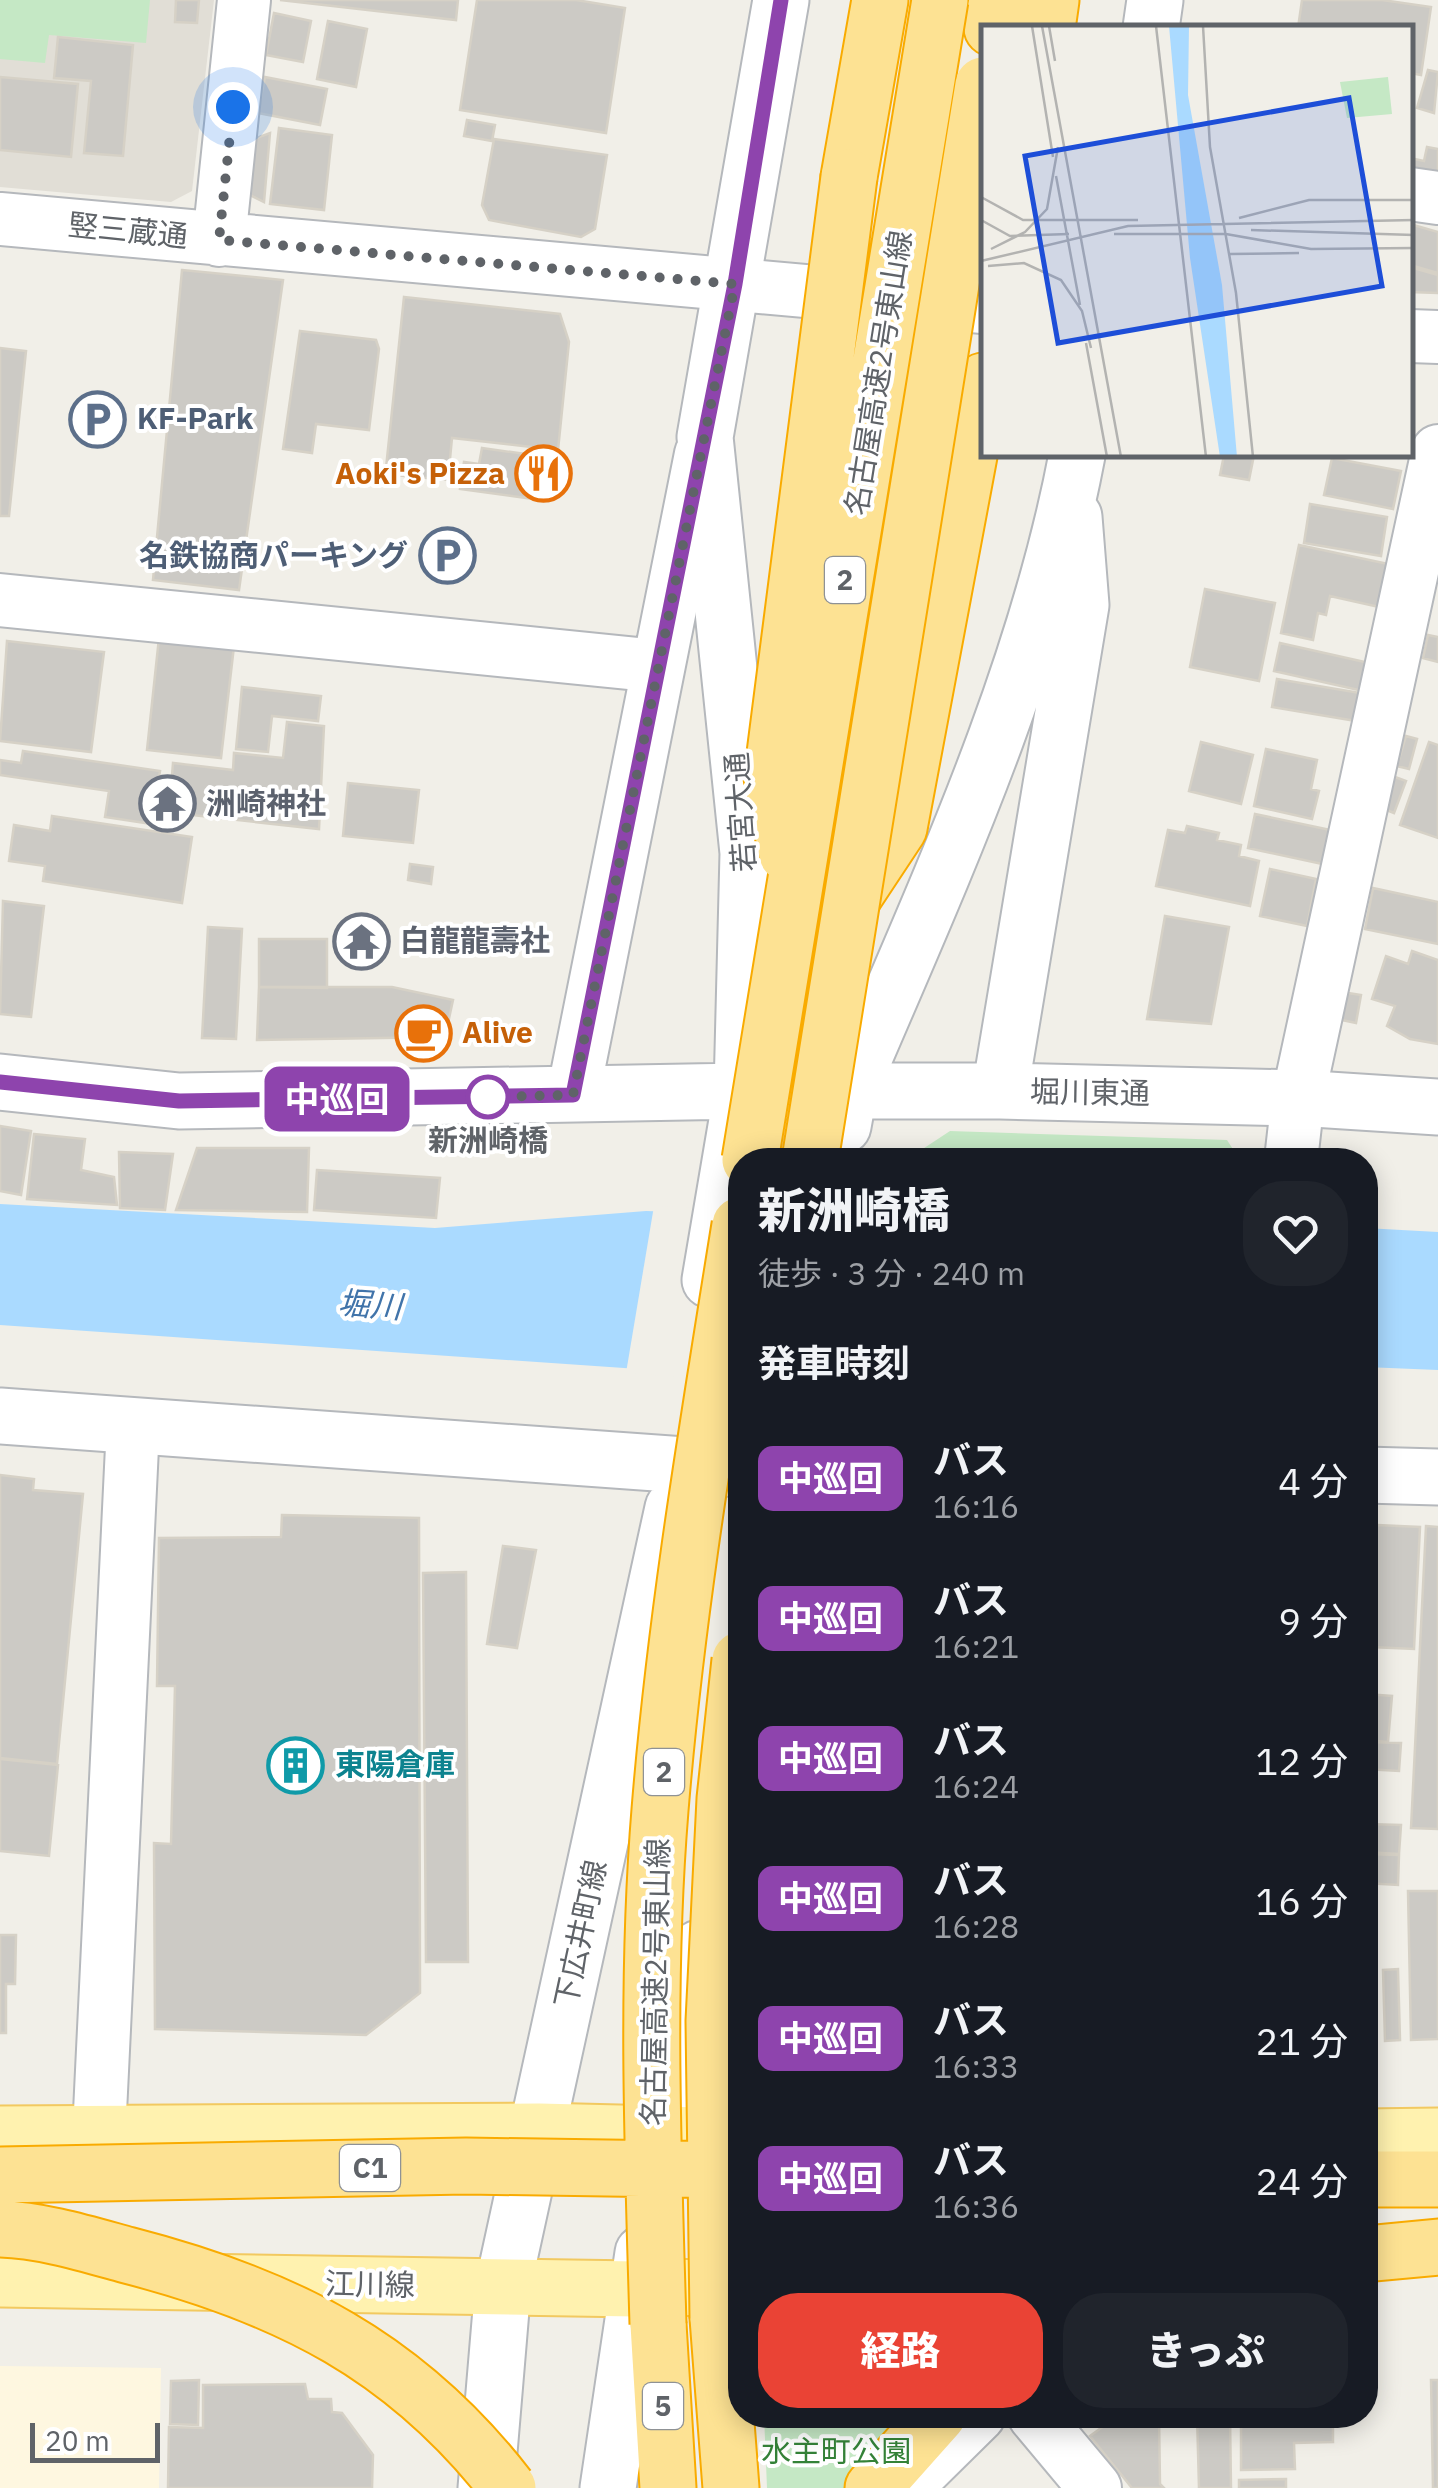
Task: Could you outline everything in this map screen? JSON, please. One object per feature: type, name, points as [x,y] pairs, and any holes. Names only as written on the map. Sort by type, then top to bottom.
[{"type":"highway","points":[[794,892],[772,776],[849,178],[880,0]]},
{"type":"highway","name":"名古屋高速2号東山線","points":[[747,1148],[794,892],[940,0]]},
{"type":"highway","points":[[993,25],[997,0]]},
{"type":"highway","points":[[1048,25],[1052,0]]},
{"type":"highway","name":"名古屋高速2号東山線","points":[[812,1148],[981,97]]},
{"type":"highway","points":[[850,902],[899,828],[981,392]]},
{"type":"highway","name":"名古屋高速2号東山線","points":[[647,2306],[649,2029],[660,1810],[691,1527],[728,1268]]},
{"type":"highway","name":"名古屋高速2号東山線","points":[[728,1779],[714,2021],[728,2283]]},
{"type":"highway","name":"C1","points":[[0,2175],[466,2166],[728,2170]]},
{"type":"highway","points":[[1378,2179],[1438,2179]]},
{"type":"highway","points":[[0,2229],[90,2245],[176,2268],[282,2304],[358,2345],[424,2394],[475,2445],[508,2488]]},
{"type":"highway","points":[[1378,2253],[1438,2247]]},
{"type":"highway","name":"5","points":[[647,2306],[668,2488]]},
{"type":"highway","name":"5","points":[[730,2428],[731,2488]]},
{"type":"highway","points":[[873,2488],[926,2428]]},
{"type":"main road","points":[[0,2134],[539,2131],[728,2136]]},
{"type":"main road","points":[[1378,2137],[1438,2136]]},
{"type":"main road","points":[[1378,2274],[1438,2275]]},
{"type":"main road","name":"江川線","points":[[0,2279],[503,2286],[647,2306],[728,2302]]},
{"type":"street","points":[[219,240],[244,0]]},
{"type":"street","name":"若宮大通","points":[[573,1095],[735,284],[781,0]]},
{"type":"street","points":[[1151,25],[1155,0]]},
{"type":"street","points":[[1413,194],[1438,198]]},
{"type":"street","name":"竪三蔵通","points":[[0,219],[981,307]]},
{"type":"street","points":[[1413,336],[1438,338]]},
{"type":"street","name":"若宮大通","points":[[705,437],[748,853],[740,1148]]},
{"type":"street","points":[[1294,1136],[1438,451]]},
{"type":"street","points":[[1000,1092],[1081,605],[1074,470]]},
{"type":"street","points":[[838,1148],[849,1092],[942,877],[1010,701],[1074,470]]},
{"type":"street","points":[[0,600],[658,666]]},
{"type":"street","name":"堀川東通","points":[[0,1082],[179,1101],[742,1090],[1000,1092],[1294,1136],[1438,1107]]},
{"type":"street","name":"下広井町線","points":[[486,2488],[503,2286],[728,1238]]},
{"type":"street","points":[[0,1416],[728,1468]]},
{"type":"street","points":[[99,2133],[133,1426]]},
{"type":"street","points":[[1378,1476],[1438,1478]]},
{"type":"street","points":[[608,2488],[647,2306],[667,2136],[728,1778]]},
{"type":"street","points":[[905,2488],[966,2428]]},
{"type":"street","points":[[1045,2428],[1096,2488]]},
{"type":"shaded area","points":[[0,0],[214,0],[192,191],[171,202],[0,187]]},
{"type":"shaded area","points":[[0,2366],[161,2368],[159,2488],[0,2488]]},
{"type":"green space","points":[[0,0],[150,0],[146,43],[49,35],[45,63],[0,59]]},
{"type":"green space","points":[[950,1131],[1227,1140],[1232,1148],[924,1148]]},
{"type":"green space","name":"水主町公園","points":[[765,2428],[928,2428],[873,2488],[767,2488]]},
{"type":"water","name":"堀川","points":[[0,1204],[435,1228],[646,1211],[728,1214],[728,1375],[0,1325]]},
{"type":"water","points":[[1378,1229],[1438,1232],[1438,1370],[1378,1368]]},
{"type":"pier","points":[[654,1206],[728,1209],[728,1380],[626,1373]]},
{"type":"building","points":[[176,0],[199,0],[197,23],[175,22]]},
{"type":"building","points":[[280,0],[458,0],[456,20]]},
{"type":"building","points":[[477,0],[576,0],[625,8],[606,133],[460,110]]},
{"type":"building","points":[[1302,0],[1382,0],[1431,7],[1421,75],[1413,74],[1413,25],[1298,25]]},
{"type":"building","points":[[274,13],[311,21],[303,62],[266,55]]},
{"type":"building","points":[[328,21],[367,29],[356,87],[317,79]]},
{"type":"building","points":[[58,37],[133,45],[123,156],[84,153],[91,81],[54,78]]},
{"type":"building","points":[[1428,70],[1438,72],[1434,113],[1417,108]]},
{"type":"building","points":[[0,77],[78,84],[71,157],[0,150]]},
{"type":"building","points":[[265,77],[327,89],[320,125],[258,113]]},
{"type":"building","points":[[467,120],[495,125],[492,141],[464,136]]},
{"type":"building","points":[[279,128],[332,135],[324,210],[270,204]]},
{"type":"building","points":[[270,133],[264,202],[244,192],[251,140]]},
{"type":"building","points":[[494,139],[607,155],[595,229],[581,237],[489,220],[482,205]]},
{"type":"building","points":[[1427,147],[1438,149],[1438,181],[1413,177],[1413,159],[1424,161]]},
{"type":"building","points":[[1413,225],[1438,232],[1438,273],[1413,266]]},
{"type":"building","points":[[1413,268],[1438,275],[1438,293],[1413,292]]},
{"type":"building","points":[[182,270],[283,280],[239,590],[153,580]]},
{"type":"building","points":[[404,297],[560,314],[569,342],[558,450],[452,438],[448,480],[395,475],[395,469],[386,468]]},
{"type":"building","points":[[300,331],[376,340],[379,349],[369,430],[316,424],[312,453],[283,449]]},
{"type":"building","points":[[0,348],[26,351],[9,516],[0,516]]},
{"type":"building","points":[[482,448],[554,458],[548,501],[460,489],[464,462],[479,464]]},
{"type":"building","points":[[1223,458],[1253,458],[1249,480],[1220,475]]},
{"type":"building","points":[[1332,458],[1401,471],[1393,509],[1324,495]]},
{"type":"building","points":[[1310,504],[1387,517],[1381,556],[1304,543]]},
{"type":"building","points":[[1299,545],[1388,564],[1379,607],[1330,596],[1326,615],[1318,613],[1313,640],[1281,633]]},
{"type":"building","points":[[1205,589],[1275,603],[1259,681],[1190,667]]},
{"type":"building","points":[[1428,635],[1438,637],[1438,662],[1423,658]]},
{"type":"building","points":[[159,638],[234,646],[221,758],[147,750]]},
{"type":"building","points":[[7,641],[104,652],[91,752],[0,741]]},
{"type":"building","points":[[1280,643],[1369,663],[1363,691],[1274,671]]},
{"type":"building","points":[[1277,679],[1360,693],[1356,721],[1272,707]]},
{"type":"building","points":[[242,687],[321,696],[318,721],[272,716],[268,752],[236,749]]},
{"type":"building","points":[[287,722],[324,726],[319,829],[182,814],[183,801],[170,800],[173,763],[233,770],[234,753],[283,758]]},
{"type":"building","points":[[1406,736],[1417,739],[1409,769],[1397,766]]},
{"type":"building","points":[[1201,742],[1253,755],[1241,804],[1189,791]]},
{"type":"building","points":[[1429,742],[1438,745],[1438,838],[1400,825]]},
{"type":"building","points":[[1266,749],[1317,760],[1311,789],[1319,791],[1312,819],[1254,806]]},
{"type":"building","points":[[23,751],[160,771],[152,824],[105,817],[109,791],[0,775],[0,760],[21,763]]},
{"type":"building","points":[[1395,777],[1406,781],[1394,813],[1384,809]]},
{"type":"building","points":[[348,783],[419,790],[413,843],[343,836]]},
{"type":"building","points":[[1255,814],[1335,831],[1327,865],[1248,848]]},
{"type":"building","points":[[52,816],[192,837],[182,903],[43,881],[45,866],[9,861],[14,825],[50,831]]},
{"type":"building","points":[[1187,826],[1219,833],[1217,840],[1241,845],[1239,856],[1259,861],[1250,906],[1156,886],[1168,830],[1185,833]]},
{"type":"building","points":[[410,864],[433,867],[431,884],[408,880]]},
{"type":"building","points":[[1270,869],[1316,879],[1307,926],[1260,916]]},
{"type":"building","points":[[1373,888],[1438,902],[1438,944],[1365,929]]},
{"type":"building","points":[[3,901],[44,906],[31,1017],[0,1014]]},
{"type":"building","points":[[1165,916],[1229,927],[1211,1024],[1147,1019]]},
{"type":"building","name":"白龍龍壽社","points":[[353,917],[375,921],[369,964],[347,961]]},
{"type":"building","points":[[208,927],[242,929],[236,1039],[202,1038]]},
{"type":"building","points":[[259,939],[327,939],[327,988],[259,987]]},
{"type":"building","points":[[1412,951],[1438,960],[1438,1044],[1410,1039],[1387,1026],[1395,1006],[1372,999],[1386,956],[1408,964]]},
{"type":"building","points":[[259,987],[392,987],[453,1000],[445,1037],[257,1040]]},
{"type":"building","points":[[1342,992],[1361,995],[1356,1023],[1337,1019]]},
{"type":"building","points":[[0,1126],[31,1131],[21,1195],[0,1191]]},
{"type":"building","points":[[34,1134],[85,1139],[81,1170],[114,1177],[117,1205],[27,1199]]},
{"type":"building","points":[[197,1148],[309,1148],[307,1212],[176,1210]]},
{"type":"building","points":[[119,1152],[173,1154],[165,1210],[120,1208]]},
{"type":"building","points":[[317,1170],[440,1178],[436,1218],[314,1210]]},
{"type":"building","points":[[0,1475],[34,1479],[33,1490],[83,1494],[57,1764],[0,1758]]},
{"type":"building","name":"東陽倉庫","points":[[282,1515],[419,1518],[420,1993],[366,2035],[155,2029],[154,1843],[171,1844],[175,1686],[157,1686],[159,1538],[281,1537]]},
{"type":"building","points":[[1378,1525],[1420,1527],[1414,1649],[1378,1647]]},
{"type":"building","points":[[1426,1526],[1438,1527],[1438,1829],[1411,1828]]},
{"type":"building","points":[[503,1546],[536,1550],[517,1648],[487,1644]]},
{"type":"building","points":[[466,1572],[468,1962],[426,1962],[423,1573]]},
{"type":"building","points":[[1378,1695],[1392,1696],[1388,1742],[1378,1741]]},
{"type":"building","points":[[1378,1742],[1401,1743],[1399,1771],[1378,1770]]},
{"type":"building","points":[[0,1759],[58,1765],[49,1856],[0,1851]]},
{"type":"building","points":[[1378,1824],[1401,1825],[1399,1854],[1378,1853]]},
{"type":"building","points":[[1378,1854],[1399,1855],[1398,1885],[1378,1884]]},
{"type":"building","points":[[1408,1891],[1438,1891],[1438,2039],[1411,2040]]},
{"type":"building","points":[[0,1935],[16,1935],[15,1984],[6,1984],[6,2033],[0,2033]]},
{"type":"building","points":[[1398,1969],[1400,2040],[1385,2041],[1383,1970]]},
{"type":"building","points":[[199,2380],[198,2425],[170,2424],[171,2381]]},
{"type":"building","points":[[1431,2380],[1438,2380],[1438,2488],[1433,2488]]},
{"type":"building","points":[[305,2384],[308,2399],[331,2399],[332,2412],[342,2413],[373,2455],[372,2488],[168,2488],[169,2427],[203,2428],[203,2385]]},
{"type":"building","points":[[1101,2428],[1159,2428],[1160,2484],[1164,2488],[1132,2488],[1090,2436]]},
{"type":"building","points":[[1197,2428],[1230,2428],[1231,2488],[1199,2488]]},
{"type":"building","points":[[1241,2428],[1333,2428],[1333,2442],[1294,2443],[1295,2469],[1241,2470]]},
{"type":"building","points":[[1286,2479],[1286,2488],[1239,2488],[1239,2480]]},
{"type":"bus line","name":"中巡回","points":[[0,1082],[179,1101],[573,1095],[735,284],[781,0]]},
{"type":"place","name":"KF-Park","points":[[98,419]]},
{"type":"place","name":"Aoki's Pizza","points":[[544,474]]},
{"type":"place","name":"名鉄協商パーキング","points":[[447,556]]},
{"type":"place","name":"洲崎神社","points":[[167,804]]},
{"type":"place","name":"白龍龍壽社","points":[[361,941]]},
{"type":"place","name":"Alive","points":[[423,1033]]},
{"type":"place","name":"新洲崎橋","points":[[488,1097]]},
{"type":"place","name":"東陽倉庫","points":[[296,1765]]},
{"type":"route","points":[[233,107],[219,240],[735,284],[573,1095],[488,1097]]}]
